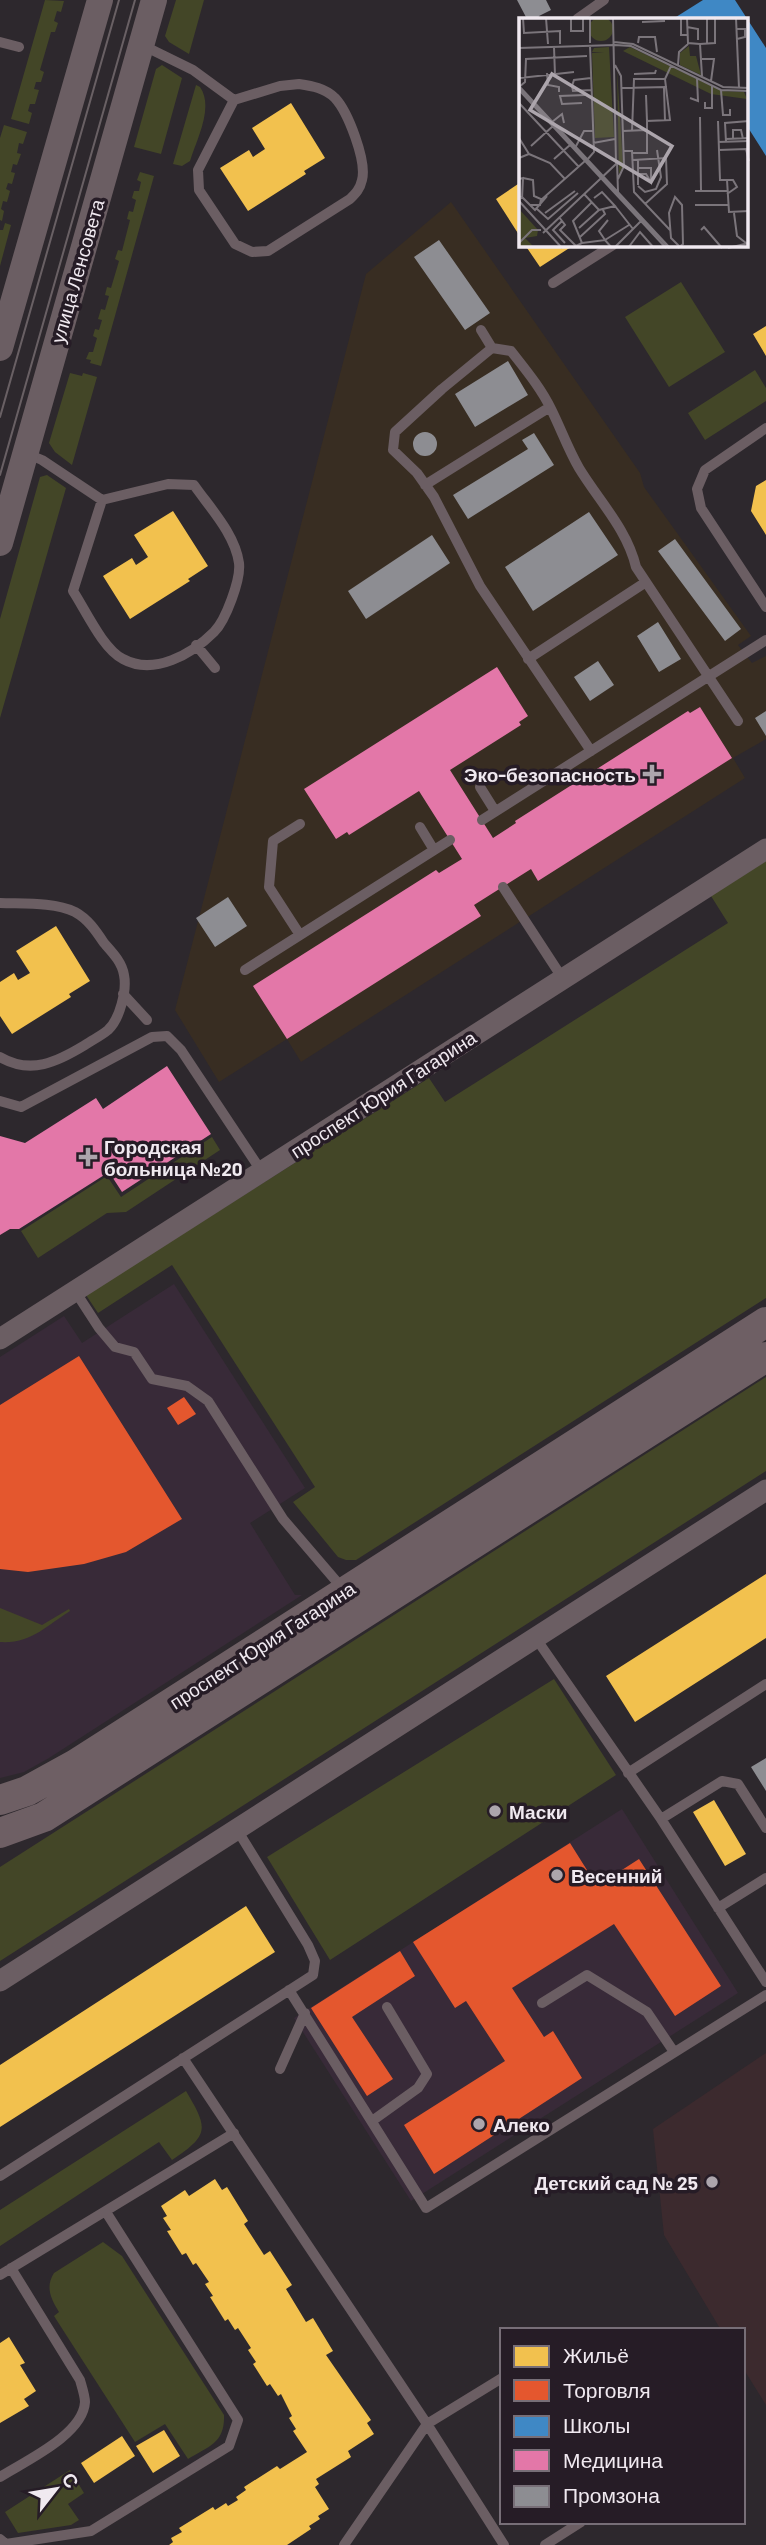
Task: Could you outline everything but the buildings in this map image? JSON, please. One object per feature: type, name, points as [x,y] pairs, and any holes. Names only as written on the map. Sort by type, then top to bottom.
[{"type":"main road","name":"проспект Юрия Гагарина","points":[[0,1833],[44,1817],[766,1322]]},
{"type":"main road","name":"проспект Юрия Гагарина","points":[[0,1800],[27,1791],[76,1764],[353,1604],[766,1357]]},
{"type":"street","points":[[0,348],[100,0]]},
{"type":"street","name":"улица Ленсовета","points":[[0,543],[154,0]]},
{"type":"street","name":"проспект Юрия Гагарина","points":[[0,1339],[766,849]]},
{"type":"street","points":[[0,1981],[766,1490]]},
{"type":"street","points":[[0,1845],[44,1817]]},
{"type":"lane","points":[[578,18],[604,0]]},
{"type":"lane","points":[[0,42],[19,47]]},
{"type":"lane","points":[[142,44],[192,70],[234,100]]},
{"type":"lane","points":[[280,86],[316,86],[334,96],[344,112],[362,157],[363,173],[358,191],[268,251],[252,252],[235,244],[199,190],[198,170],[234,100],[280,86]]},
{"type":"lane","points":[[553,284],[610,247]]},
{"type":"lane","points":[[481,330],[492,348]]},
{"type":"lane","points":[[591,751],[480,586],[448,522],[425,485],[393,450],[395,432],[492,348],[511,351],[531,376],[550,407],[579,468],[615,519],[633,552],[636,567],[738,721]]},
{"type":"lane","points":[[425,485],[550,407]]},
{"type":"lane","points":[[766,428],[705,471],[697,489],[701,508],[766,607]]},
{"type":"lane","points":[[25,453],[42,460],[102,500],[168,484],[194,485],[232,541],[240,571],[216,631],[178,659],[144,665],[126,661],[112,653],[73,591],[102,500]]},
{"type":"lane","points":[[528,659],[646,582]]},
{"type":"lane","points":[[482,820],[766,640]]},
{"type":"lane","points":[[196,645],[215,668]]},
{"type":"lane","points":[[480,787],[495,811]]},
{"type":"lane","points":[[300,824],[273,841],[269,887],[300,935]]},
{"type":"lane","points":[[420,827],[434,850]]},
{"type":"lane","points":[[245,970],[450,840]]},
{"type":"lane","points":[[503,887],[563,979]]},
{"type":"lane","points":[[0,903],[49,906],[73,911],[86,919],[124,972],[123,994],[118,1014],[108,1030],[64,1058],[34,1067],[9,1062],[0,1057]]},
{"type":"lane","points":[[123,994],[147,1020]]},
{"type":"lane","points":[[0,1101],[21,1107],[152,1037],[167,1036],[181,1050],[262,1172]]},
{"type":"lane","points":[[75,1291],[115,1347],[134,1352],[152,1379],[187,1385],[208,1401],[283,1519],[353,1604]]},
{"type":"lane","points":[[535,1637],[660,1819],[766,1982]]},
{"type":"lane","points":[[628,1773],[766,1684]]},
{"type":"lane","points":[[660,1819],[722,1781],[738,1784],[766,1828]]},
{"type":"lane","points":[[0,2176],[313,1975],[315,1961],[308,1945],[236,1828]]},
{"type":"lane","points":[[718,1908],[766,1878]]},
{"type":"lane","points":[[542,2003],[587,1975],[647,2012],[674,2052]]},
{"type":"lane","points":[[289,1990],[426,2208],[766,1995]]},
{"type":"lane","points":[[372,2121],[418,2088],[427,2074],[387,2007]]},
{"type":"lane","points":[[279,2069],[305,2013]]},
{"type":"lane","points":[[183,2058],[427,2424],[504,2545]]},
{"type":"lane","points":[[0,2275],[234,2133]]},
{"type":"lane","points":[[0,2539],[6,2544],[91,2531],[229,2446],[238,2420],[106,2212]]},
{"type":"lane","points":[[0,2477],[70,2430],[80,2421],[85,2401],[80,2380],[11,2268]]},
{"type":"lane","points":[[344,2545],[427,2424],[500,2379]]},
{"type":"lane","points":[[545,2545],[578,2524]]},
{"type":"shaded area","points":[[451,202],[640,473],[644,487],[751,636],[738,645],[752,663],[766,656],[766,739],[733,758],[745,778],[301,1062],[287,1039],[219,1082],[175,1010],[366,274]]},
{"type":"shaded area","points":[[174,1284],[305,1488],[250,1523],[295,1595],[302,1595],[49,1758],[24,1772],[0,1778],[0,1357],[64,1316],[82,1343]]},
{"type":"shaded area","points":[[622,1809],[738,1993],[411,2201],[294,2018]]},
{"type":"shaded area","name":"Детский сад № 25","points":[[766,2053],[766,2405],[745,2371],[745,2328],[720,2328],[664,2235],[653,2129]]},
{"type":"green space","points":[[45,0],[64,1],[61,12],[57,11],[54,21],[58,23],[55,32],[51,32],[40,70],[44,72],[41,82],[36,82],[34,89],[39,90],[35,104],[30,104],[28,111],[32,113],[29,124],[11,119]]},
{"type":"green space","points":[[176,0],[204,0],[189,54],[169,42],[165,36]]},
{"type":"green space","points":[[162,65],[182,78],[161,154],[134,147],[156,69]]},
{"type":"green space","points":[[196,85],[204,95],[203,123],[190,161],[182,166],[173,164]]},
{"type":"green space","points":[[4,125],[27,132],[23,144],[19,143],[17,153],[21,154],[17,165],[13,164],[11,172],[15,173],[12,184],[8,183],[6,189],[10,191],[7,202],[3,201],[2,221],[0,220],[0,138]]},
{"type":"green space","points":[[140,172],[154,176],[101,366],[86,359],[89,352],[93,352],[97,338],[93,336],[95,329],[99,330],[102,320],[98,319],[101,309],[105,310],[109,296],[105,295],[107,287],[111,288],[119,261],[115,259],[118,250],[122,251],[130,220],[127,219],[129,211],[133,212],[136,200],[132,198],[134,191],[139,191],[141,182],[137,180]]},
{"type":"green space","points":[[5,223],[11,225],[0,266],[0,230],[3,230]]},
{"type":"green space","points":[[681,282],[725,352],[669,387],[625,317]]},
{"type":"green space","points":[[755,370],[766,388],[766,401],[705,440],[688,413]]},
{"type":"green space","points":[[70,373],[97,377],[72,465],[55,452],[49,443]]},
{"type":"green space","points":[[47,475],[66,488],[0,718],[0,619],[40,477]]},
{"type":"green space","points":[[766,861],[766,1298],[356,1560],[338,1557],[293,1502],[315,1487],[172,1265],[98,1313],[86,1295],[429,1078],[445,1102],[728,923],[711,896]]},
{"type":"green space","points":[[212,1137],[220,1150],[126,1212],[107,1213],[38,1258],[21,1231],[107,1176],[121,1197]]},
{"type":"green space","points":[[766,1377],[766,1471],[0,1961],[0,1867]]},
{"type":"green space","points":[[0,1608],[42,1625],[69,1609],[70,1611],[29,1637],[0,1642]]},
{"type":"green space","points":[[554,1679],[616,1775],[330,1960],[267,1857]]},
{"type":"green space","points":[[186,2091],[201,2122],[202,2130],[193,2144],[172,2160],[159,2142],[0,2246],[0,2210]]},
{"type":"green space","points":[[103,2242],[122,2256],[224,2415],[219,2438],[188,2459],[165,2424],[135,2442],[54,2316],[59,2312],[50,2293],[54,2273]]},
{"type":"green space","points":[[70,2470],[84,2493],[68,2504],[79,2520],[71,2525],[18,2533],[5,2512]]},
{"type":"tram line","points":[[0,417],[119,0]]},
{"type":"tram line","points":[[0,475],[135,0]]},
{"type":"place","name":"Эко-безопасность","points":[[652,774]]},
{"type":"place","name":"Городская больница №20","points":[[88,1157]]},
{"type":"place","name":"Маски","points":[[495,1811]]},
{"type":"place","name":"Весенний","points":[[557,1875]]},
{"type":"place","name":"Алеко","points":[[479,2124]]},
{"type":"place","name":"Детский сад № 25","points":[[712,2182]]}]
